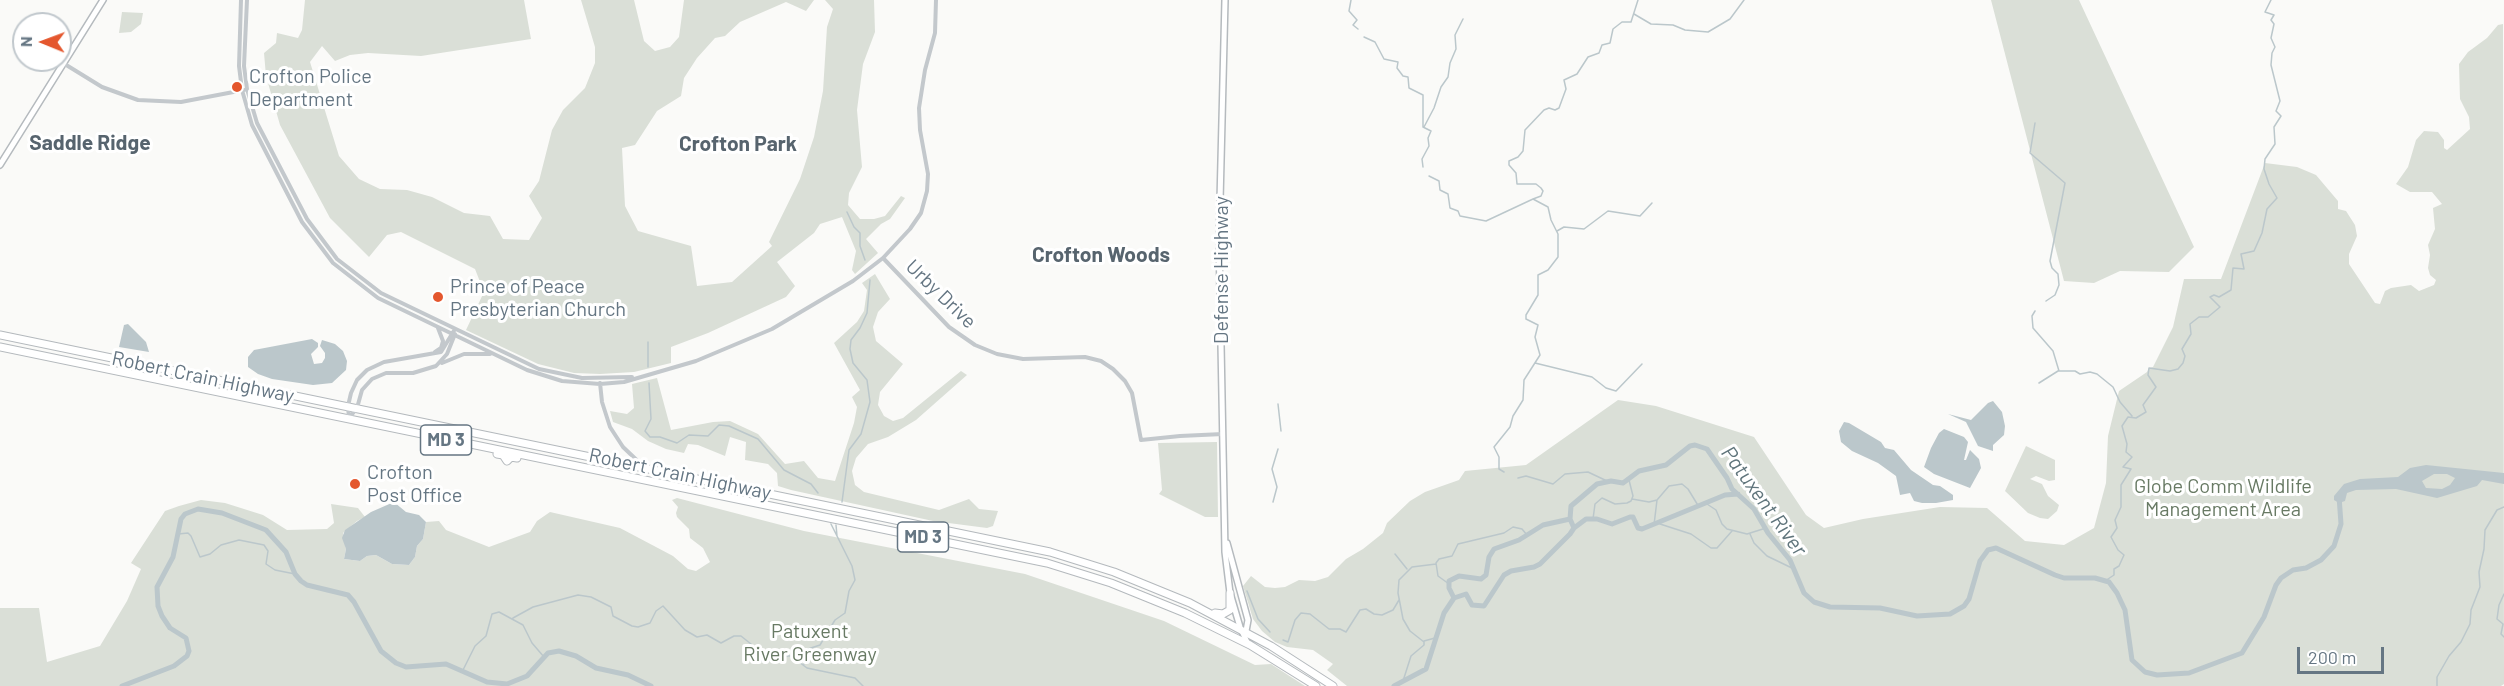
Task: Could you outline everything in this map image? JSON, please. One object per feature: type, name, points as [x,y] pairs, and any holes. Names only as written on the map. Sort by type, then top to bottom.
[{"type":"highway","name":"Robert Crain Highway","points":[[0,335],[1050,552],[1143,583],[1211,613],[1333,686]]},
{"type":"highway","name":"Robert Crain Highway","points":[[0,347],[449,440],[478,450],[503,455],[507,461],[511,457],[543,460],[1054,565],[1148,597],[1234,636],[1316,686]]},
{"type":"highway","points":[[94,366],[106,361],[132,366],[138,363]]},
{"type":"highway","points":[[765,504],[794,507],[797,498]]},
{"type":"highway","points":[[1211,613],[1228,612],[1230,593]]},
{"type":"highway","points":[[1234,636],[1242,631]]},
{"type":"main road","points":[[72,49],[103,0]]},
{"type":"main road","name":"Defense Highway","points":[[1225,0],[1219,234],[1225,539],[1230,593],[1242,631],[1250,645]]},
{"type":"main road","points":[[0,165],[57,72]]},
{"type":"main road","name":"Defense Highway","points":[[1225,539],[1248,620],[1242,631]]},
{"type":"street","points":[[241,0],[238,56],[258,139],[302,222],[321,249],[343,272],[366,290],[492,354],[552,378],[600,382],[624,382],[696,361],[762,334],[840,290],[883,258],[915,223],[926,197],[928,174],[920,130],[919,108],[923,77],[935,33],[936,0]]},
{"type":"street","points":[[247,0],[245,90],[263,136],[307,219],[329,250],[353,273],[381,293],[539,369],[600,382]]},
{"type":"street","points":[[72,69],[102,87],[138,100],[181,102],[245,90]]},
{"type":"street","name":"Urby Drive","points":[[883,258],[949,327],[975,345],[998,354],[1023,358],[1085,357],[1101,361],[1113,369],[1125,381],[1132,393],[1141,440],[1223,434]]},
{"type":"street","points":[[429,355],[439,350],[442,344],[442,334],[438,328]]},
{"type":"street","points":[[436,366],[447,354],[455,329]]},
{"type":"street","points":[[349,419],[348,406],[357,380],[372,366],[444,350],[454,335]]},
{"type":"street","points":[[349,419],[357,408],[363,390],[376,376],[386,373],[419,372],[459,355],[492,354]]},
{"type":"street","points":[[600,382],[604,411],[610,427],[623,447],[644,467]]},
{"type":"green space","points":[[305,0],[524,0],[531,39],[421,56],[368,53],[350,55],[335,61],[322,46],[310,62],[339,156],[359,179],[380,189],[407,190],[432,197],[464,213],[490,216],[503,239],[529,240],[542,218],[529,196],[539,181],[552,130],[563,110],[585,88],[595,63],[595,47],[581,0],[634,0],[644,41],[655,51],[670,47],[679,37],[684,0],[814,0],[806,11],[786,2],[740,22],[725,36],[715,38],[697,58],[684,78],[681,96],[657,111],[635,145],[622,148],[625,206],[638,231],[691,246],[697,286],[732,282],[772,246],[769,242],[800,179],[814,137],[823,91],[827,27],[833,9],[825,0],[874,0],[875,32],[863,64],[857,110],[862,167],[849,193],[848,205],[860,219],[874,219],[885,216],[901,196],[905,198],[890,219],[881,224],[866,239],[878,253],[855,274],[852,270],[856,251],[842,217],[820,224],[814,233],[777,262],[795,286],[786,297],[708,333],[671,347],[671,363],[634,372],[600,374],[574,373],[538,364],[466,330],[484,292],[475,269],[401,232],[387,235],[369,257],[330,218],[280,125],[266,76],[264,53],[276,43],[277,33],[298,38],[302,30]]},
{"type":"green space","points":[[1991,0],[2079,0],[2194,247],[2169,272],[2120,271],[2094,283],[2064,281]]},
{"type":"green space","points":[[122,12],[143,13],[141,24],[131,32],[119,33]]},
{"type":"green space","name":"Globe Comm Wildlife Management Area","points":[[2503,24],[2504,684],[2501,686],[1347,686],[1327,670],[1333,664],[1313,650],[1287,647],[1275,642],[1253,619],[1243,586],[1251,576],[1265,587],[1275,588],[1285,587],[1299,580],[1315,581],[1328,577],[1346,559],[1383,533],[1387,523],[1410,501],[1425,492],[1459,480],[1465,471],[1526,465],[1618,400],[1656,406],[1754,437],[1806,515],[1824,528],[1863,519],[1940,507],[1987,508],[2025,541],[2064,545],[2094,528],[2106,483],[2108,436],[2119,391],[2153,367],[2173,327],[2184,279],[2221,279],[2265,163],[2297,167],[2316,175],[2338,201],[2338,209],[2346,211],[2355,225],[2357,236],[2349,254],[2349,264],[2375,303],[2380,304],[2385,291],[2391,288],[2411,285],[2419,291],[2434,285],[2436,280],[2430,275],[2428,268],[2430,255],[2428,245],[2435,229],[2433,208],[2442,204],[2432,192],[2410,192],[2396,184],[2408,167],[2416,140],[2424,131],[2438,132],[2447,150],[2470,129],[2469,117],[2460,99],[2459,64],[2468,52],[2487,38],[2498,25]]},
{"type":"green space","points":[[875,274],[890,299],[878,312],[873,327],[876,341],[903,364],[880,392],[878,405],[884,416],[893,421],[903,418],[961,371],[967,375],[916,420],[888,437],[868,444],[856,458],[852,471],[855,485],[864,492],[939,510],[969,499],[979,509],[998,511],[993,526],[987,528],[933,521],[791,490],[778,486],[777,473],[768,464],[745,460],[746,442],[730,437],[725,456],[698,445],[688,444],[684,453],[666,449],[648,441],[632,429],[613,422],[610,411],[627,414],[634,408],[632,384],[657,378],[671,430],[730,421],[758,434],[785,464],[804,461],[818,478],[835,481],[854,423],[857,407],[852,397],[860,390],[834,343],[857,322],[864,311],[867,290],[862,283]]},
{"type":"green space","points":[[1217,442],[1218,517],[1205,517],[1159,494],[1162,490],[1158,443]]},
{"type":"green space","points":[[2026,446],[2055,460],[2055,480],[2049,481],[2036,476],[2030,479],[2042,484],[2048,496],[2059,505],[2057,511],[2048,519],[2028,513],[2005,491]]},
{"type":"green space","name":"Patuxent River Greenway","points":[[677,498],[804,531],[1025,574],[1164,621],[1255,665],[1271,664],[1305,686],[0,686],[0,608],[39,608],[47,662],[100,646],[127,601],[141,569],[131,563],[165,511],[179,506],[201,500],[225,503],[263,515],[287,530],[327,529],[334,523],[331,504],[358,508],[365,517],[343,533],[346,549],[344,559],[360,561],[367,556],[376,555],[392,564],[409,565],[415,557],[417,546],[423,539],[426,522],[439,521],[446,530],[489,547],[530,532],[537,521],[550,512],[620,528],[673,556],[688,569],[696,571],[710,562],[703,548],[690,538],[689,529],[677,517],[678,507],[672,500]]},
{"type":"shaded area","points":[[128,324],[146,342],[149,352],[119,347],[124,325]]},
{"type":"shaded area","points":[[312,339],[318,343],[318,347],[311,354],[314,364],[322,363],[325,358],[325,353],[320,346],[322,340],[335,344],[343,351],[347,361],[346,370],[332,383],[313,385],[272,379],[248,367],[248,357],[254,350]]},
{"type":"shaded area","points":[[1993,401],[2002,412],[2005,426],[2004,435],[1993,445],[1993,451],[1978,446],[1966,422],[1948,414],[1971,420]]},
{"type":"shaded area","points":[[1844,422],[1881,442],[1885,448],[1894,450],[1911,470],[1953,495],[1953,500],[1922,503],[1914,501],[1910,493],[1900,495],[1896,476],[1878,463],[1852,451],[1841,442],[1839,431]]},
{"type":"shaded area","points":[[1944,429],[1964,437],[1968,442],[1964,460],[1970,450],[1979,459],[1981,468],[1970,488],[1934,474],[1924,467],[1931,448],[1939,433]]},
{"type":"shaded area","points":[[2426,465],[2504,473],[2504,484],[2482,480],[2477,486],[2437,498],[2396,489],[2356,490],[2347,493],[2345,501],[2339,503],[2334,500],[2334,496],[2344,484],[2360,479],[2398,477],[2410,468]],"holes":[[[2434,474],[2447,474],[2455,478],[2450,485],[2442,489],[2426,488],[2422,481]]]},
{"type":"shaded area","points":[[394,502],[406,512],[419,515],[426,522],[423,539],[417,546],[415,557],[409,565],[392,564],[376,555],[367,556],[360,561],[344,559],[346,549],[342,538],[345,530],[371,512]]},
{"type":"waterway","points":[[1351,0],[1349,11],[1357,20],[1353,25],[1358,29]]},
{"type":"waterway","points":[[1533,199],[1541,196],[1543,191],[1541,188],[1536,184],[1517,184],[1516,173],[1509,165],[1509,161],[1518,157],[1523,151],[1525,130],[1544,110],[1559,108],[1566,89],[1564,80],[1577,74],[1588,57],[1599,53],[1602,45],[1610,43],[1613,29],[1622,22],[1631,22],[1638,0]]},
{"type":"waterway","points":[[1634,14],[1651,24],[1673,25],[1685,30],[1708,32],[1730,19],[1744,0]]},
{"type":"waterway","points":[[2105,581],[2114,575],[2114,569],[2119,566],[2124,555],[2118,550],[2111,537],[2117,528],[2115,520],[2121,507],[2121,485],[2131,469],[2123,467],[2132,457],[2126,452],[2127,444],[2122,426],[2128,417],[2136,418],[2146,412],[2143,405],[2156,387],[2148,375],[2149,368],[2170,371],[2178,369],[2183,363],[2185,356],[2182,349],[2191,334],[2190,324],[2199,317],[2208,317],[2220,307],[2210,297],[2214,295],[2219,297],[2231,290],[2233,268],[2244,269],[2241,254],[2254,251],[2262,233],[2267,209],[2277,198],[2264,169],[2265,159],[2275,144],[2274,127],[2281,116],[2276,111],[2280,101],[2271,65],[2275,47],[2271,38],[2274,24],[2271,20],[2274,15],[2265,12],[2271,0]]},
{"type":"waterway","points":[[1424,127],[1441,87],[1448,77],[1450,63],[1456,49],[1455,35],[1463,19]]},
{"type":"waterway","points":[[1364,37],[1375,42],[1384,59],[1398,62],[1397,68],[1403,76],[1408,77],[1409,88],[1423,95],[1423,127],[1431,131],[1428,138],[1429,146],[1422,159],[1423,167]]},
{"type":"waterway","points":[[2035,123],[2030,153],[2065,183],[2050,261],[2052,268],[2058,274],[2059,285],[2055,295],[2046,301]]},
{"type":"waterway","points":[[1429,176],[1439,181],[1440,190],[1448,194],[1450,208],[1458,211],[1460,216],[1486,221],[1533,199],[1548,207],[1558,234],[1558,257],[1548,270],[1538,275],[1538,295],[1526,315],[1526,319],[1538,325],[1535,337],[1540,355],[1524,380],[1523,400],[1513,416],[1510,427],[1494,447],[1499,457],[1499,469],[1504,472]]},
{"type":"waterway","points":[[1557,231],[1564,227],[1584,229],[1608,211],[1640,216],[1652,203]]},
{"type":"waterway","points":[[847,212],[854,227],[860,233],[860,246],[865,260]]},
{"type":"waterway","points":[[842,502],[849,450],[861,434],[870,402],[867,380],[853,363],[850,349],[851,340],[867,313],[870,280]]},
{"type":"waterway","points":[[2035,311],[2032,316],[2033,328],[2053,351],[2059,371],[2097,374],[2113,387],[2120,402],[2132,416]]},
{"type":"waterway","points":[[648,342],[648,367]]},
{"type":"waterway","points":[[1535,363],[1592,377],[1606,388],[1616,391],[1642,364]]},
{"type":"waterway","points":[[2039,383],[2058,371]]},
{"type":"waterway","points":[[649,383],[651,419],[645,431],[650,437],[660,437],[677,443],[689,435],[708,436],[719,425],[729,426],[758,439],[784,470],[811,484],[818,493]]},
{"type":"waterway","points":[[1278,404],[1281,431]]},
{"type":"waterway","name":"Patuxent River","points":[[1394,686],[1426,669],[1444,613],[1454,598],[1466,594],[1472,605],[1484,606],[1504,575],[1540,564],[1570,534],[1574,528],[1570,519],[1571,506],[1597,484],[1611,481],[1623,483],[1639,471],[1666,465],[1690,446],[1695,445],[1707,449],[1732,489],[1754,509],[1768,533],[1790,560],[1804,593],[1814,602],[1830,607],[1880,608],[1917,616],[1950,614],[1964,606],[1969,599],[1980,561],[1988,550],[1996,548],[2064,578],[2095,578],[2109,582],[2125,610],[2132,660],[2145,672],[2157,675],[2189,673],[2242,653],[2264,617],[2281,578],[2293,570],[2306,568],[2321,560],[2334,546],[2341,524],[2339,496]]},
{"type":"waterway","points":[[1273,502],[1277,487],[1272,469],[1278,449]]},
{"type":"waterway","points":[[1518,478],[1526,476],[1553,484],[1565,474],[1588,472],[1607,481]]},
{"type":"waterway","points":[[1593,519],[1595,504],[1602,498],[1615,504],[1631,501],[1633,496],[1629,480]]},
{"type":"waterway","points":[[1654,525],[1657,500],[1669,486],[1682,484],[1688,489],[1699,507]]},
{"type":"waterway","points":[[1574,528],[1586,519],[1597,519],[1612,524],[1633,517],[1638,528],[1642,529],[1725,495],[1738,494]]},
{"type":"waterway","points":[[1632,499],[1649,502],[1657,500]]},
{"type":"waterway","points":[[1707,504],[1716,510],[1722,524],[1727,529],[1747,534],[1766,528]]},
{"type":"waterway","points":[[2437,686],[2437,677],[2449,656],[2461,642],[2470,624],[2471,610],[2480,587],[2479,572],[2485,530],[2497,510],[2504,507]]},
{"type":"waterway","points":[[122,686],[174,666],[187,656],[189,651],[186,638],[170,628],[162,616],[158,606],[157,587],[173,557],[181,519],[185,514],[198,509],[222,513],[266,530],[286,552],[295,574],[301,581],[307,585],[348,595],[381,651],[396,663],[406,667],[446,664],[487,682],[507,684],[527,676],[548,653],[559,651],[576,656],[596,668],[628,675],[651,686]]},
{"type":"waterway","points":[[1454,598],[1449,588],[1449,581],[1459,576],[1481,579],[1486,575],[1489,557],[1494,549],[1519,540],[1543,525],[1570,519]]},
{"type":"waterway","points":[[804,664],[805,650],[820,645],[835,620],[845,613],[849,591],[855,580],[852,566],[831,524]]},
{"type":"waterway","points":[[1660,524],[1691,534],[1711,548],[1717,548],[1732,531]]},
{"type":"waterway","points":[[836,525],[837,536]]},
{"type":"waterway","points":[[1449,584],[1438,576],[1436,563],[1439,559],[1452,556],[1458,544],[1504,533],[1513,527],[1522,529],[1527,535]]},
{"type":"waterway","points":[[178,534],[188,533],[191,536],[200,557],[210,554],[221,545],[239,540],[264,545],[268,551],[266,564],[275,570],[295,574]]},
{"type":"waterway","points":[[1750,534],[1754,543],[1767,556],[1794,569]]},
{"type":"waterway","points":[[1395,554],[1407,569]]},
{"type":"waterway","points":[[1403,681],[1411,656],[1424,645],[1424,642],[1410,631],[1403,619],[1398,593],[1399,580],[1412,567],[1436,564]]},
{"type":"waterway","points":[[1247,591],[1258,619],[1270,632]]},
{"type":"waterway","points":[[2504,594],[2499,605],[2497,619],[2503,624],[2501,634],[2504,637]]},
{"type":"waterway","points":[[513,618],[533,607],[578,595],[591,597],[611,607],[613,616],[638,627],[650,623],[656,611],[663,606],[685,630],[697,637],[707,635],[721,643],[734,636],[741,636],[751,644],[756,658],[760,661],[773,661],[780,656],[791,656],[807,668],[855,678],[863,686]]},
{"type":"waterway","points":[[1283,640],[1288,642],[1295,620],[1301,613],[1310,614],[1329,629],[1340,629],[1346,632],[1360,610],[1366,609],[1374,614],[1382,615],[1393,610],[1399,600]]},
{"type":"waterway","points":[[462,672],[475,646],[486,636],[492,614],[499,612],[523,625],[532,643],[544,657]]},
{"type":"waterway","points":[[1424,641],[1435,638]]},
{"type":"place","name":"Crofton Police Department","points":[[237,87]]},
{"type":"place","name":"Prince of Peace Presbyterian Church","points":[[438,297]]},
{"type":"place","name":"Crofton Post Office","points":[[355,484]]},
{"type":"district","name":"Saddle Ridge","points":[[90,143]]},
{"type":"district","name":"Crofton Park","points":[[738,144]]},
{"type":"district","name":"Crofton Woods","points":[[1101,255]]}]
